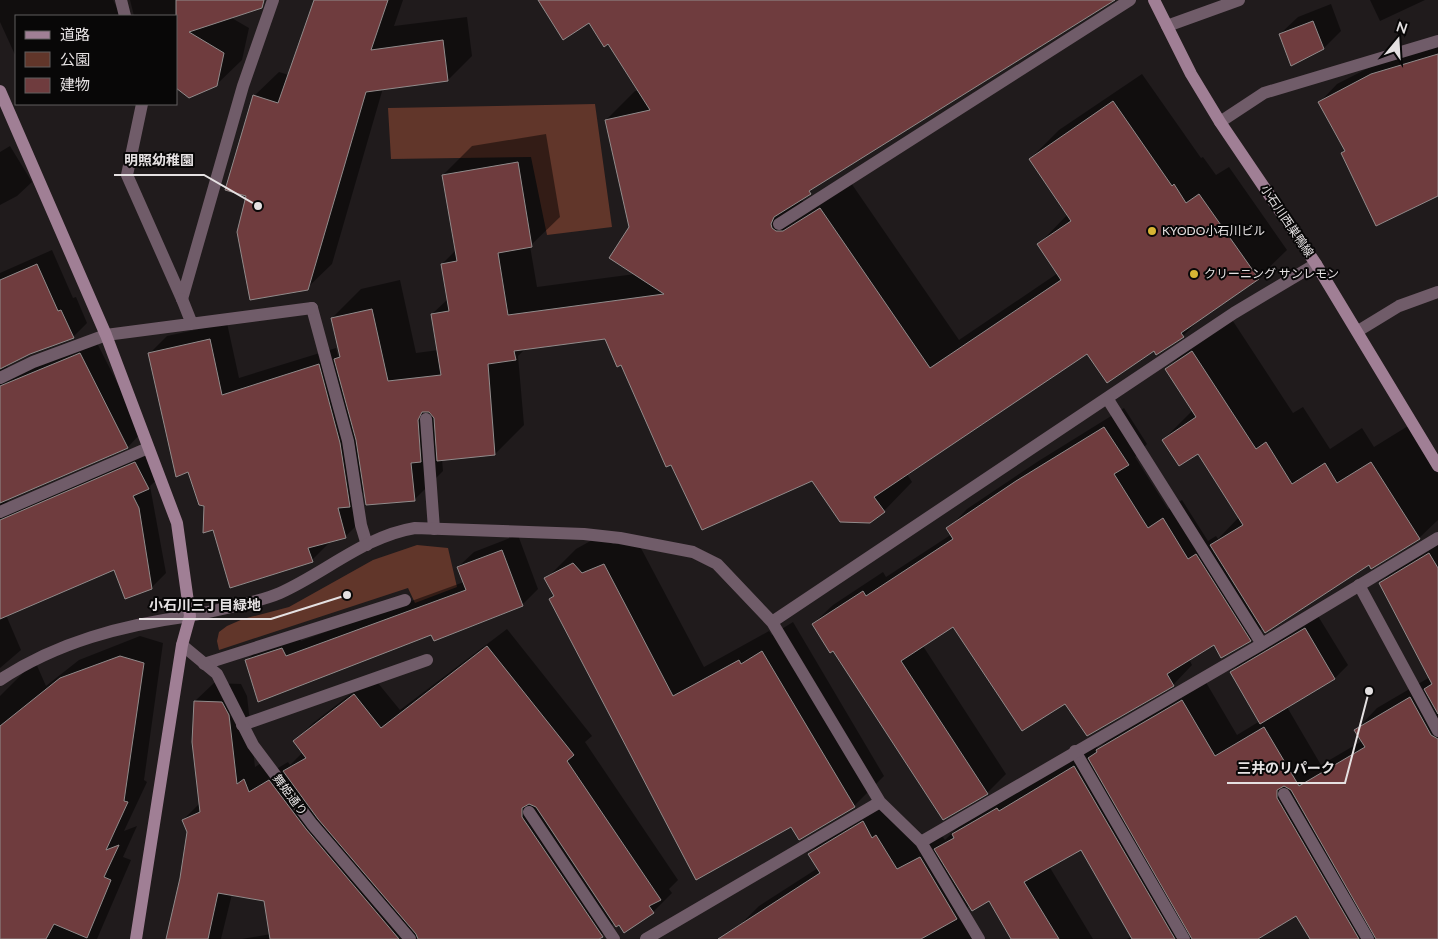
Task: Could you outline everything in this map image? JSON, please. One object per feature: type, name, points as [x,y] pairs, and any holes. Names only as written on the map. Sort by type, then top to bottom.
[{"type":"street","points":[[120,0],[125,15]]},
{"type":"street","points":[[182,298],[243,86],[273,0]]},
{"type":"street","points":[[779,224],[1130,0]]},
{"type":"street","name":"小石川西巣鴨線","points":[[1154,0],[1191,74],[1220,122],[1316,264],[1438,466]]},
{"type":"street","points":[[1167,26],[1239,0]]},
{"type":"street","points":[[1220,122],[1264,93],[1438,40]]},
{"type":"street","points":[[0,91],[106,334],[177,523],[190,616],[182,645],[136,939]]},
{"type":"street","points":[[142,105],[127,176],[192,324]]},
{"type":"street","points":[[772,622],[1234,313],[1316,264]]},
{"type":"street","points":[[1358,331],[1399,306],[1438,292]]},
{"type":"street","points":[[0,378],[33,362],[106,334],[312,308],[348,441],[367,545]]},
{"type":"street","points":[[1107,398],[1262,644]]},
{"type":"street","points":[[426,419],[434,529]]},
{"type":"street","points":[[0,512],[148,448]]},
{"type":"street","points":[[0,680],[18,667],[71,643],[147,622],[190,616],[279,594],[396,531],[434,529],[584,534],[620,538],[693,552],[717,564],[772,622],[880,802],[920,842],[978,939]]},
{"type":"street","points":[[920,842],[1262,644],[1438,538]]},
{"type":"street","points":[[1359,585],[1438,731]]},
{"type":"street","points":[[204,664],[405,600]]},
{"type":"street","name":"舞姫通り","points":[[182,645],[217,674],[252,745],[312,824],[410,939]]},
{"type":"street","points":[[242,724],[427,660]]},
{"type":"street","points":[[1075,751],[1184,939]]},
{"type":"street","points":[[1284,794],[1368,939]]},
{"type":"street","points":[[651,938],[880,802]]},
{"type":"street","points":[[529,812],[614,939]]},
{"type":"green space","points":[[595,104],[612,227],[547,235],[531,157],[391,159],[388,108]]},
{"type":"green space","points":[[417,545],[448,548],[457,587],[415,603],[408,588],[219,650],[217,641],[219,632],[227,626],[243,619],[289,607],[373,560]]},
{"type":"building","points":[[176,0],[264,0],[262,8],[189,32],[224,53],[217,86],[189,98],[178,90],[178,15],[176,15]]},
{"type":"building","points":[[314,0],[388,0],[371,50],[443,40],[448,81],[366,92],[308,290],[250,300],[237,232],[246,196],[225,190],[253,95],[278,103]]},
{"type":"building","points":[[538,0],[1115,0],[809,191],[811,194],[774,217],[771,224],[772,228],[776,231],[783,231],[820,208],[930,368],[1061,280],[1037,244],[1071,221],[1029,159],[1113,101],[1172,186],[1174,184],[1186,203],[1199,194],[1259,279],[1181,333],[1184,337],[1156,355],[1154,351],[1107,383],[1087,354],[874,497],[885,512],[870,523],[840,522],[812,481],[702,530],[671,465],[666,467],[621,365],[617,367],[605,339],[514,351],[516,360],[488,364],[495,455],[437,461],[434,418],[429,412],[422,412],[418,420],[421,462],[411,463],[415,501],[366,505],[356,440],[334,359],[340,357],[331,318],[372,309],[388,381],[441,375],[431,314],[449,311],[441,264],[457,261],[442,175],[518,162],[532,247],[498,253],[508,315],[664,294],[609,258],[629,227],[605,120],[650,110],[608,44],[604,47],[589,23],[563,40]]},
{"type":"building","points":[[1313,21],[1324,49],[1291,66],[1279,34]]},
{"type":"building","points":[[1438,54],[1438,196],[1376,226],[1341,153],[1345,151],[1318,102],[1371,74]]},
{"type":"building","points":[[37,264],[58,311],[61,310],[74,338],[30,354],[0,369],[0,280]]},
{"type":"building","points":[[210,339],[222,395],[319,364],[340,443],[350,507],[338,508],[346,538],[308,548],[313,562],[230,588],[213,530],[203,533],[204,506],[199,505],[188,472],[176,477],[148,353]]},
{"type":"building","points":[[1192,351],[1256,449],[1266,442],[1292,484],[1325,463],[1337,483],[1371,462],[1420,539],[1371,569],[1369,565],[1265,633],[1210,545],[1243,525],[1198,454],[1179,466],[1162,440],[1196,417],[1165,369]]},
{"type":"building","points":[[80,353],[128,448],[0,503],[0,386]]},
{"type":"building","points":[[1104,427],[1129,465],[1114,474],[1148,528],[1163,518],[1188,559],[1196,554],[1251,641],[1221,658],[1214,645],[1167,674],[1174,686],[1087,736],[1065,704],[1022,731],[953,627],[901,661],[988,794],[943,820],[833,651],[830,653],[812,624],[863,591],[866,596],[953,539],[946,528],[1016,481]]},
{"type":"building","points":[[135,462],[149,489],[133,496],[139,508],[152,589],[125,599],[114,570],[0,619],[0,520]]},
{"type":"building","points":[[502,550],[523,606],[434,641],[431,635],[258,702],[245,660],[282,648],[286,656],[466,590],[457,567]]},
{"type":"building","points":[[1429,553],[1438,568],[1438,714],[1424,689],[1432,684],[1379,583]]},
{"type":"building","points":[[573,563],[582,573],[604,564],[673,696],[739,660],[741,664],[762,651],[855,807],[799,840],[791,827],[696,880],[549,599],[554,596],[544,578]]},
{"type":"building","points":[[1305,628],[1335,679],[1260,724],[1230,672]]},
{"type":"building","points":[[487,646],[574,755],[567,761],[661,900],[649,906],[654,913],[624,933],[619,925],[616,927],[536,807],[529,804],[522,808],[522,817],[603,937],[599,939],[418,939],[416,934],[318,819],[283,771],[306,758],[293,741],[354,694],[381,728]]},
{"type":"building","points":[[120,656],[144,663],[124,801],[128,802],[106,850],[119,845],[104,877],[111,880],[87,938],[54,924],[46,939],[0,939],[0,726],[60,678]]},
{"type":"building","points":[[1410,697],[1431,735],[1438,739],[1438,939],[1376,939],[1291,790],[1284,786],[1277,790],[1277,798],[1359,939],[1310,939],[1296,916],[1258,939],[1192,939],[1088,758],[1097,752],[1096,750],[1182,700],[1215,756],[1264,727],[1299,786],[1365,747],[1354,730]]},
{"type":"building","points":[[194,701],[222,702],[229,715],[237,784],[244,779],[249,792],[269,780],[306,829],[399,939],[270,939],[264,901],[218,893],[208,939],[166,939],[180,878],[187,832],[182,820],[200,812],[192,742]]},
{"type":"building","points":[[1074,766],[1175,939],[1132,939],[1081,850],[1024,882],[1059,939],[1011,939],[989,901],[972,911],[934,849],[954,838],[952,834],[997,808],[999,811]]},
{"type":"building","points":[[863,821],[872,838],[876,835],[897,869],[920,857],[957,919],[921,939],[718,939],[820,873],[808,854]]},
{"type":"place","name":"明照幼稚園","points":[[258,206]]},
{"type":"place","name":"KYODO小石川ビル","points":[[1152,231]]},
{"type":"place","name":"クリーニング サンレモン","points":[[1194,274]]},
{"type":"place","name":"小石川三丁目緑地","points":[[347,595]]},
{"type":"place","name":"三井のリパーク","points":[[1369,691]]}]
